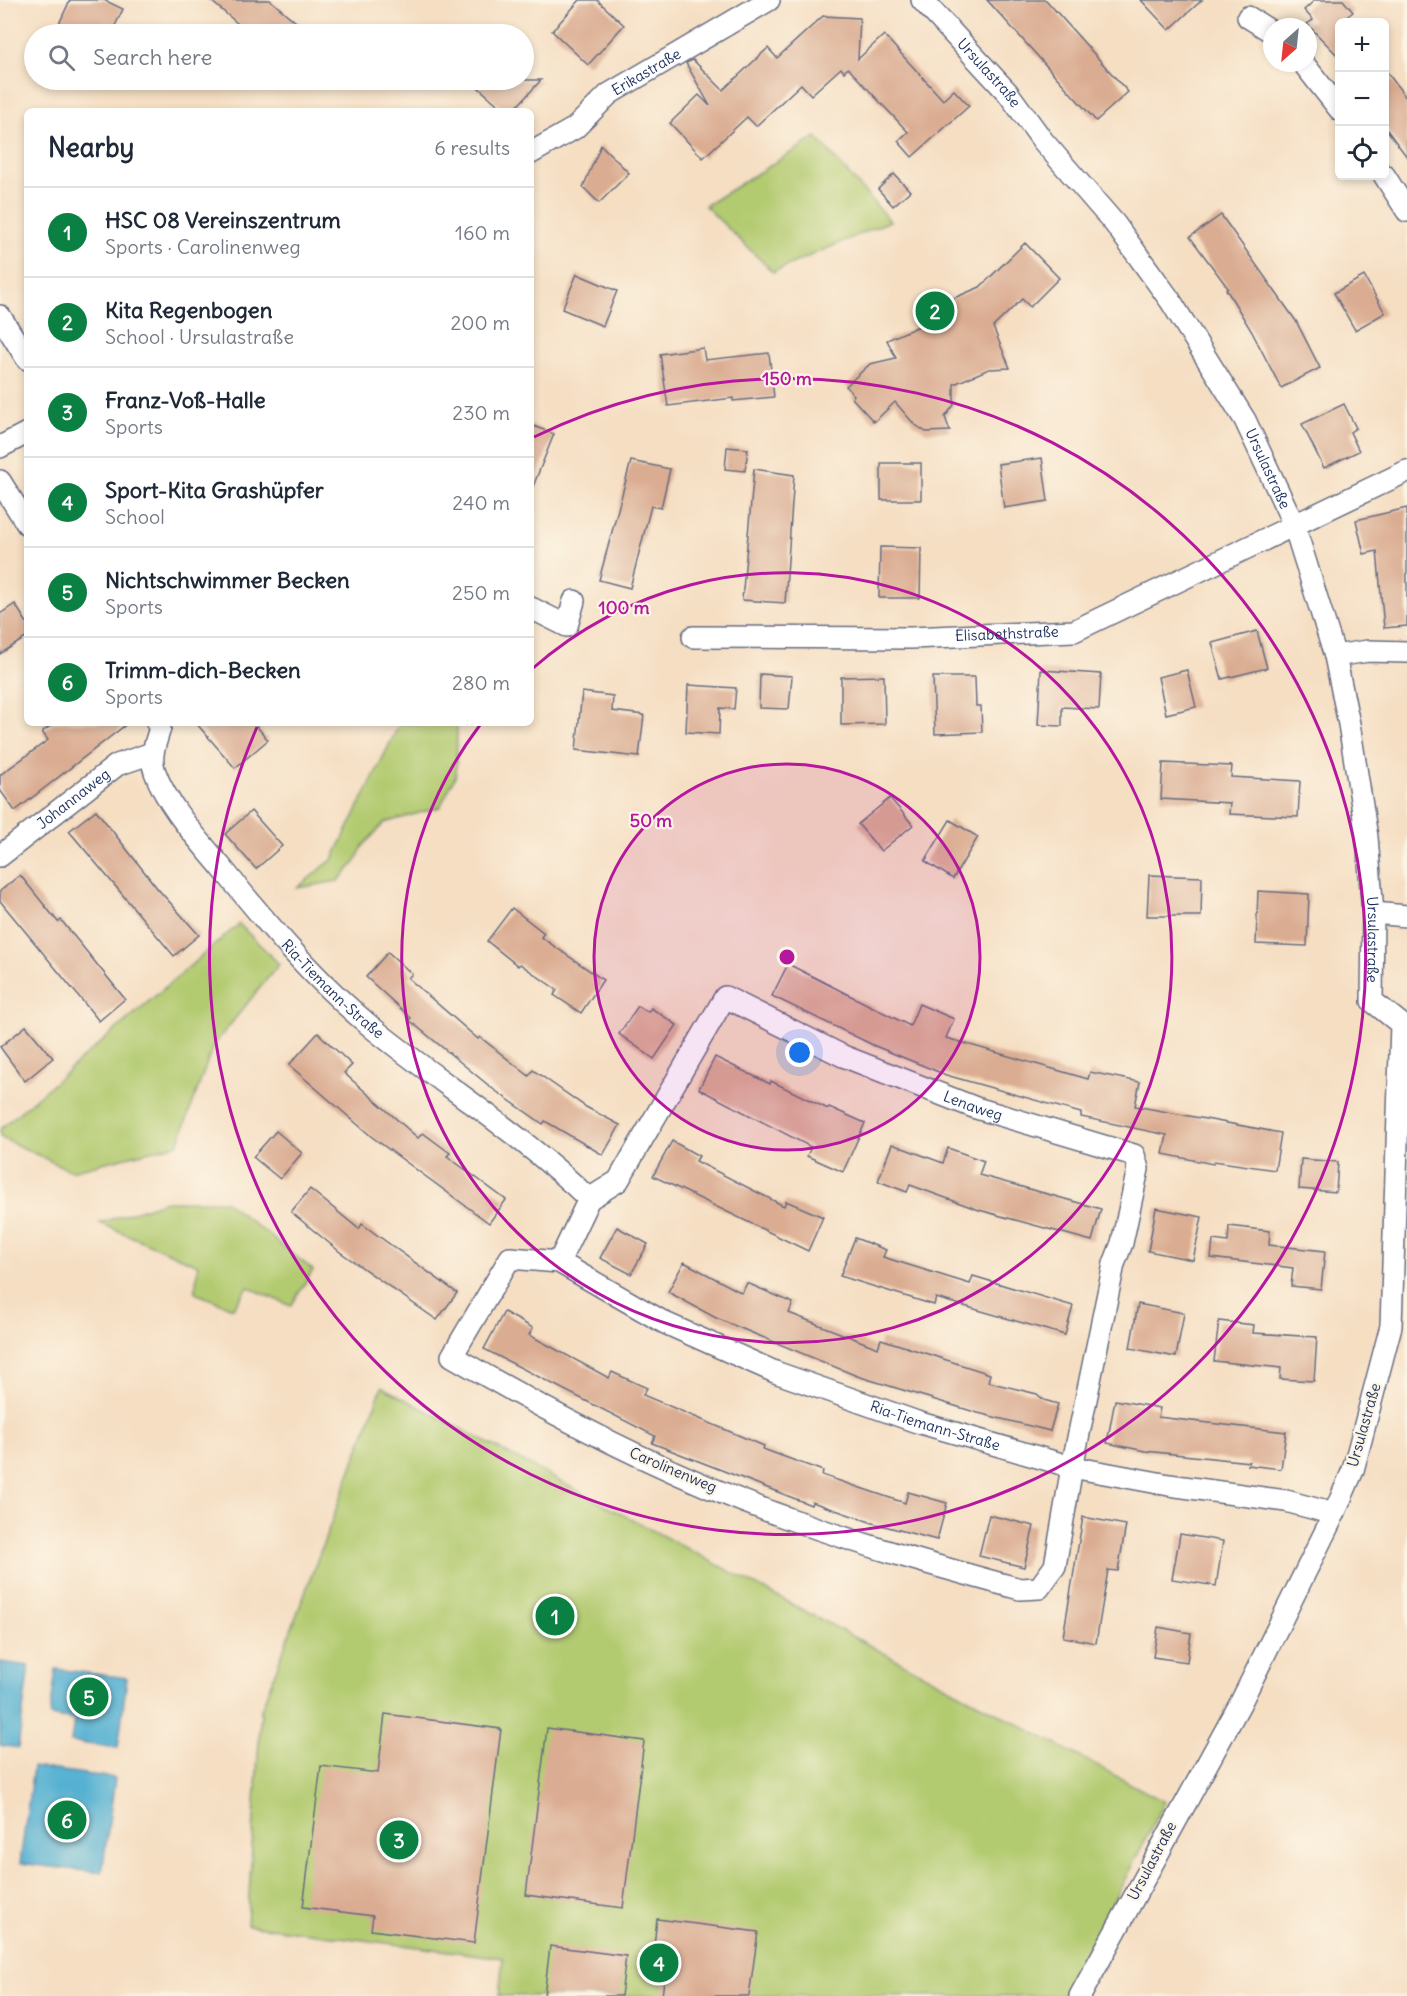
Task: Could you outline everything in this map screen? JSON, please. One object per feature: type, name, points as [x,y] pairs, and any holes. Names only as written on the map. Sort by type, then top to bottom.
[{"type":"street","name":"Erikastraße","points":[[534,151],[575,128],[609,94],[769,0]]},
{"type":"street","name":"Ursulastraße","points":[[922,0],[1008,93],[1043,141],[1115,224],[1170,300],[1245,420],[1294,525],[1335,656],[1362,803],[1373,913],[1372,1001],[1401,1024],[1391,1326],[1356,1460],[1334,1514],[1240,1704],[1080,1996]]},
{"type":"street","points":[[1248,17],[1263,26]]},
{"type":"street","points":[[1310,72],[1335,104]]},
{"type":"street","points":[[1387,180],[1407,211]]},
{"type":"street","points":[[0,316],[24,354]]},
{"type":"street","points":[[0,447],[24,435]]},
{"type":"street","name":"Elisabethstraße","points":[[693,637],[911,638],[1074,632],[1407,471]]},
{"type":"street","points":[[0,481],[24,519]]},
{"type":"street","points":[[534,610],[567,626],[574,601]]},
{"type":"street","points":[[1335,656],[1368,651],[1407,652]]},
{"type":"street","name":"Ria-Tiemann-Straße","points":[[159,726],[152,753],[154,771],[181,817],[255,908],[303,962],[374,1029],[520,1138],[589,1199]]},
{"type":"street","name":"Johannaweg","points":[[0,856],[117,765],[152,753]]},
{"type":"street","points":[[1373,913],[1407,916]]},
{"type":"street","name":"Lenaweg","points":[[589,1199],[618,1181],[725,997],[843,1056],[976,1108],[1134,1155],[1138,1169],[1122,1243],[1114,1264],[1072,1467],[1055,1566]]},
{"type":"street","points":[[559,1262],[589,1199]]},
{"type":"street","name":"Carolinenweg","points":[[559,1262],[510,1258],[452,1356],[567,1421],[640,1457],[791,1520],[896,1555],[1020,1589],[1039,1588],[1055,1566]]},
{"type":"street","name":"Ria-Tiemann-Straße","points":[[559,1262],[665,1323],[775,1372],[917,1422],[1072,1467],[1169,1485],[1286,1501],[1334,1514]]},
{"type":"green space","points":[[816,137],[890,221],[773,272],[705,206]]},
{"type":"green space","points":[[399,726],[457,726],[456,775],[440,807],[384,823],[363,846],[354,864],[338,881],[297,888],[333,859]]},
{"type":"green space","points":[[239,924],[279,964],[213,1046],[178,1144],[71,1171],[0,1137],[0,1129]]},
{"type":"green space","points":[[166,1201],[225,1201],[313,1270],[291,1306],[248,1287],[233,1308],[195,1293],[198,1265],[100,1223]]},
{"type":"green space","points":[[382,1387],[1165,1802],[1064,1996],[499,1996],[503,1958],[247,1925],[261,1710]]},
{"type":"water","points":[[0,1662],[29,1666],[18,1748],[0,1745]]},
{"type":"water","points":[[56,1669],[127,1678],[118,1748],[71,1742],[74,1720],[50,1716]]},
{"type":"water","points":[[33,1767],[115,1778],[102,1873],[20,1863]]},
{"type":"building","points":[[70,0],[104,0],[123,9],[116,24],[59,24]]},
{"type":"building","points":[[210,0],[270,0],[298,24],[238,24]]},
{"type":"building","points":[[580,0],[597,0],[624,25],[588,65],[552,31]]},
{"type":"building","points":[[987,0],[1046,0],[1128,92],[1096,121]]},
{"type":"building","points":[[1141,0],[1202,0],[1169,30]]},
{"type":"building","points":[[1315,0],[1343,0],[1353,12],[1345,18],[1335,18],[1335,53],[1317,34],[1317,18],[1311,18],[1304,10]]},
{"type":"building","points":[[823,16],[860,18],[858,59],[884,35],[943,100],[954,90],[969,106],[912,157],[898,141],[908,132],[848,68],[844,72],[841,68],[811,95],[801,84],[756,126],[747,117],[703,158],[670,123],[699,95],[710,106],[686,63],[693,60],[723,90],[768,48],[777,58]]},
{"type":"building","points":[[1389,75],[1407,99],[1407,157],[1389,133]]},
{"type":"building","points":[[534,80],[541,80],[534,88]]},
{"type":"building","points":[[481,90],[532,90],[516,108],[502,108]]},
{"type":"building","points":[[601,145],[629,173],[599,203],[583,187]]},
{"type":"building","points":[[894,174],[910,191],[893,206],[878,189]]},
{"type":"building","points":[[1221,215],[1296,321],[1320,368],[1281,388],[1252,332],[1226,289],[1228,288],[1190,237]]},
{"type":"building","points":[[1025,243],[1059,278],[1030,307],[1022,299],[993,327],[1010,368],[989,369],[954,384],[954,405],[945,417],[950,431],[926,432],[914,424],[895,402],[874,422],[852,398],[854,395],[846,386],[870,364],[896,358],[887,340],[928,322],[923,311],[980,287]]},
{"type":"building","points":[[577,274],[617,291],[603,326],[562,309]]},
{"type":"building","points":[[1364,276],[1385,313],[1355,330],[1334,293]]},
{"type":"building","points":[[703,348],[705,360],[769,353],[774,397],[733,401],[733,398],[668,406],[660,354]]},
{"type":"building","points":[[1344,404],[1356,428],[1350,432],[1359,451],[1324,468],[1302,424]]},
{"type":"building","points":[[534,426],[554,434],[534,484]]},
{"type":"building","points":[[727,447],[748,449],[745,471],[725,469]]},
{"type":"building","points":[[1042,458],[1048,501],[1004,508],[998,464]]},
{"type":"building","points":[[631,461],[670,469],[661,508],[651,506],[630,588],[599,580]]},
{"type":"building","points":[[881,463],[921,463],[921,500],[881,500]]},
{"type":"building","points":[[754,469],[794,475],[785,603],[742,600]]},
{"type":"building","points":[[1407,508],[1407,626],[1384,628],[1377,551],[1364,554],[1356,520]]},
{"type":"building","points":[[880,547],[921,548],[920,598],[879,598]]},
{"type":"building","points":[[15,604],[24,618],[24,639],[0,654],[0,614]]},
{"type":"building","points":[[1257,631],[1267,668],[1222,679],[1212,643]]},
{"type":"building","points":[[1041,670],[1101,674],[1099,709],[1062,707],[1062,726],[1038,725]]},
{"type":"building","points":[[1187,670],[1196,707],[1166,714],[1158,677]]},
{"type":"building","points":[[760,674],[792,676],[789,709],[759,708]]},
{"type":"building","points":[[884,676],[885,724],[841,725],[841,677]]},
{"type":"building","points":[[933,677],[975,677],[976,706],[981,706],[982,732],[935,734]]},
{"type":"building","points":[[688,685],[736,688],[734,709],[720,708],[719,734],[686,732]]},
{"type":"building","points":[[582,692],[613,696],[612,711],[644,715],[639,757],[576,750]]},
{"type":"building","points":[[51,726],[124,726],[15,811],[0,790],[0,775],[48,740],[42,732]]},
{"type":"building","points":[[199,726],[256,726],[268,740],[235,768]]},
{"type":"building","points":[[1163,763],[1232,766],[1231,777],[1300,781],[1298,817],[1229,814],[1230,803],[1161,799]]},
{"type":"building","points":[[890,798],[913,825],[881,851],[858,824]]},
{"type":"building","points":[[96,810],[157,888],[199,935],[174,956],[69,831]]},
{"type":"building","points":[[251,811],[282,846],[256,869],[225,834]]},
{"type":"building","points":[[950,820],[978,837],[953,879],[925,861]]},
{"type":"building","points":[[20,875],[58,922],[61,920],[125,999],[99,1021],[0,901],[0,891]]},
{"type":"building","points":[[1149,875],[1202,877],[1201,916],[1147,916]]},
{"type":"building","points":[[1258,891],[1309,894],[1307,946],[1256,944]]},
{"type":"building","points":[[512,908],[544,933],[541,937],[603,980],[581,1013],[554,995],[557,990],[520,964],[518,966],[487,941]]},
{"type":"building","points":[[388,952],[412,974],[408,978],[478,1039],[480,1037],[529,1076],[533,1070],[586,1107],[620,1125],[603,1155],[545,1121],[543,1124],[493,1089],[409,1020],[411,1018],[366,977]]},
{"type":"building","points":[[788,964],[910,1026],[919,1004],[954,1019],[946,1038],[1088,1079],[1090,1072],[1140,1082],[1135,1106],[1281,1133],[1275,1170],[1214,1161],[1213,1164],[1163,1154],[1167,1135],[1081,1117],[1081,1113],[946,1075],[875,1046],[772,996]]},
{"type":"building","points":[[638,1006],[648,1012],[651,1008],[677,1025],[654,1059],[619,1034]]},
{"type":"building","points":[[26,1026],[53,1058],[25,1081],[0,1047]]},
{"type":"building","points":[[318,1033],[352,1065],[344,1073],[418,1138],[423,1133],[450,1153],[447,1156],[506,1200],[489,1223],[372,1137],[289,1065]]},
{"type":"building","points":[[715,1057],[770,1084],[771,1081],[828,1109],[829,1107],[865,1123],[843,1172],[807,1156],[811,1147],[699,1089]]},
{"type":"building","points":[[276,1131],[302,1153],[280,1179],[253,1157]]},
{"type":"building","points":[[672,1141],[699,1156],[696,1161],[784,1206],[786,1201],[823,1217],[808,1251],[653,1176]]},
{"type":"building","points":[[892,1144],[943,1163],[948,1148],[984,1161],[979,1175],[1101,1209],[1092,1241],[979,1210],[910,1185],[907,1192],[878,1181]]},
{"type":"building","points":[[1301,1159],[1338,1162],[1336,1192],[1299,1189]]},
{"type":"building","points":[[310,1189],[359,1229],[362,1224],[457,1293],[437,1320],[340,1252],[291,1212]]},
{"type":"building","points":[[1156,1208],[1202,1217],[1193,1260],[1148,1251]]},
{"type":"building","points":[[1229,1226],[1270,1231],[1269,1245],[1325,1251],[1321,1289],[1291,1286],[1293,1268],[1211,1258],[1213,1240],[1228,1242]]},
{"type":"building","points":[[617,1227],[648,1244],[631,1274],[600,1258]]},
{"type":"building","points":[[855,1238],[886,1250],[883,1257],[970,1284],[973,1276],[1073,1306],[1065,1335],[936,1298],[934,1305],[840,1276]]},
{"type":"building","points":[[684,1262],[742,1293],[747,1283],[793,1303],[789,1313],[878,1348],[881,1339],[990,1374],[988,1382],[1037,1394],[1044,1400],[1058,1404],[1050,1431],[978,1413],[857,1376],[716,1318],[668,1292]]},
{"type":"building","points":[[1138,1304],[1184,1313],[1176,1357],[1130,1348]]},
{"type":"building","points":[[504,1312],[533,1328],[529,1335],[609,1378],[612,1372],[647,1388],[643,1395],[764,1446],[763,1449],[823,1471],[822,1475],[905,1503],[908,1492],[947,1503],[937,1540],[873,1523],[812,1502],[811,1505],[652,1443],[655,1436],[484,1349]]},
{"type":"building","points":[[1219,1321],[1254,1325],[1253,1333],[1317,1337],[1314,1381],[1280,1379],[1281,1368],[1214,1361]]},
{"type":"building","points":[[1115,1400],[1160,1408],[1158,1417],[1286,1432],[1281,1469],[1248,1465],[1249,1462],[1145,1451],[1107,1443]]},
{"type":"building","points":[[989,1515],[1034,1526],[1024,1567],[979,1556]]},
{"type":"building","points":[[1083,1517],[1126,1525],[1118,1571],[1108,1570],[1096,1643],[1063,1637]]},
{"type":"building","points":[[1180,1534],[1223,1541],[1216,1586],[1172,1579]]},
{"type":"building","points":[[1158,1627],[1191,1633],[1187,1662],[1153,1657]]},
{"type":"building","points":[[385,1714],[501,1729],[474,1943],[371,1930],[373,1916],[303,1907],[321,1766],[378,1773]]},
{"type":"building","points":[[547,1728],[644,1741],[623,1908],[526,1895]]},
{"type":"building","points":[[657,1919],[758,1932],[749,1996],[662,1996],[666,1965],[652,1963]]},
{"type":"building","points":[[550,1946],[626,1956],[621,1996],[544,1996]]},
{"type":"place","name":"Kita Regenbogen","points":[[935,311]]},
{"type":"place","name":"HSC 08 Vereinszentrum","points":[[555,1616]]},
{"type":"place","name":"Nichtschwimmer Becken","points":[[89,1697]]},
{"type":"place","name":"Trimm-dich-Becken","points":[[67,1820]]},
{"type":"place","name":"Franz-Voß-Halle","points":[[399,1840]]},
{"type":"place","name":"Sport-Kita Grashüpfer","points":[[659,1963]]}]
